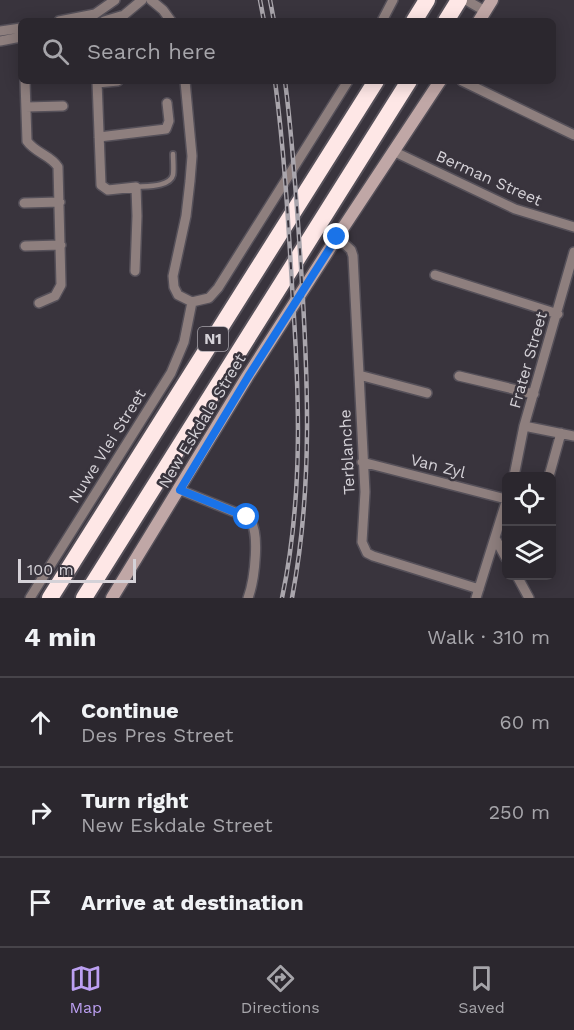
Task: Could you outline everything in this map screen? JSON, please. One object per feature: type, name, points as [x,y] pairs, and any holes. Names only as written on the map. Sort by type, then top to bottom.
[{"type":"highway","points":[[416,18],[427,0]]},
{"type":"highway","points":[[448,18],[459,0]]},
{"type":"highway","name":"N1","points":[[50,598],[374,84]]},
{"type":"highway","name":"N1","points":[[84,598],[407,84]]},
{"type":"highway","points":[[45,598],[105,510]]},
{"type":"street","points":[[96,17],[115,0]]},
{"type":"street","points":[[114,18],[124,15],[142,0]]},
{"type":"street","points":[[151,0],[169,18]]},
{"type":"street","points":[[384,18],[393,0]]},
{"type":"street","points":[[466,0],[480,13],[492,0]]},
{"type":"street","points":[[0,31],[18,28]]},
{"type":"street","points":[[0,41],[18,38]]},
{"type":"street","points":[[25,84],[27,141],[58,167],[62,281],[60,289],[54,296],[39,303]]},
{"type":"street","points":[[97,84],[100,183],[108,190],[136,187],[135,271]]},
{"type":"street","points":[[185,84],[192,156],[186,216],[173,276],[174,287],[178,295],[192,302],[209,298],[218,288],[346,84]]},
{"type":"street","name":"New Eskdale Street","points":[[112,598],[248,377],[438,84]]},
{"type":"street","points":[[468,84],[574,135]]},
{"type":"street","points":[[99,137],[165,129],[169,121],[167,103]]},
{"type":"street","points":[[26,107],[63,106]]},
{"type":"street","name":"Berman Street","points":[[394,152],[515,209],[574,227]]},
{"type":"street","points":[[24,203],[60,202]]},
{"type":"street","name":"Terblanche","points":[[337,237],[348,246],[353,256],[365,505],[362,542],[367,553],[477,593]]},
{"type":"street","points":[[25,246],[61,245]]},
{"type":"street","name":"Frater Street","points":[[515,472],[524,426],[574,252]]},
{"type":"street","points":[[435,275],[558,314]]},
{"type":"street","name":"Nuwe Vlei Street","points":[[30,598],[171,373],[184,342],[192,302]]},
{"type":"street","points":[[359,375],[427,393]]},
{"type":"street","points":[[459,376],[534,394]]},
{"type":"street","points":[[524,426],[574,436]]},
{"type":"street","points":[[550,472],[561,433]]},
{"type":"street","name":"Van Zyl","points":[[362,462],[502,500]]},
{"type":"street","points":[[180,490],[247,517],[252,522],[255,531],[255,567],[248,598]]},
{"type":"street","points":[[477,593],[502,516]]},
{"type":"street","points":[[495,538],[502,550]]},
{"type":"street","points":[[519,580],[529,598]]},
{"type":"lane","points":[[136,187],[169,181],[173,175],[173,154]]},
{"type":"railway","points":[[260,0],[263,18]]},
{"type":"railway","points":[[270,0],[273,18]]},
{"type":"railway","points":[[275,84],[287,208],[298,403],[294,520],[282,598]]},
{"type":"railway","points":[[285,84],[298,220],[307,392],[306,474],[299,557],[292,598]]},
{"type":"route","points":[[247,517],[180,490],[248,377],[337,237]]}]
